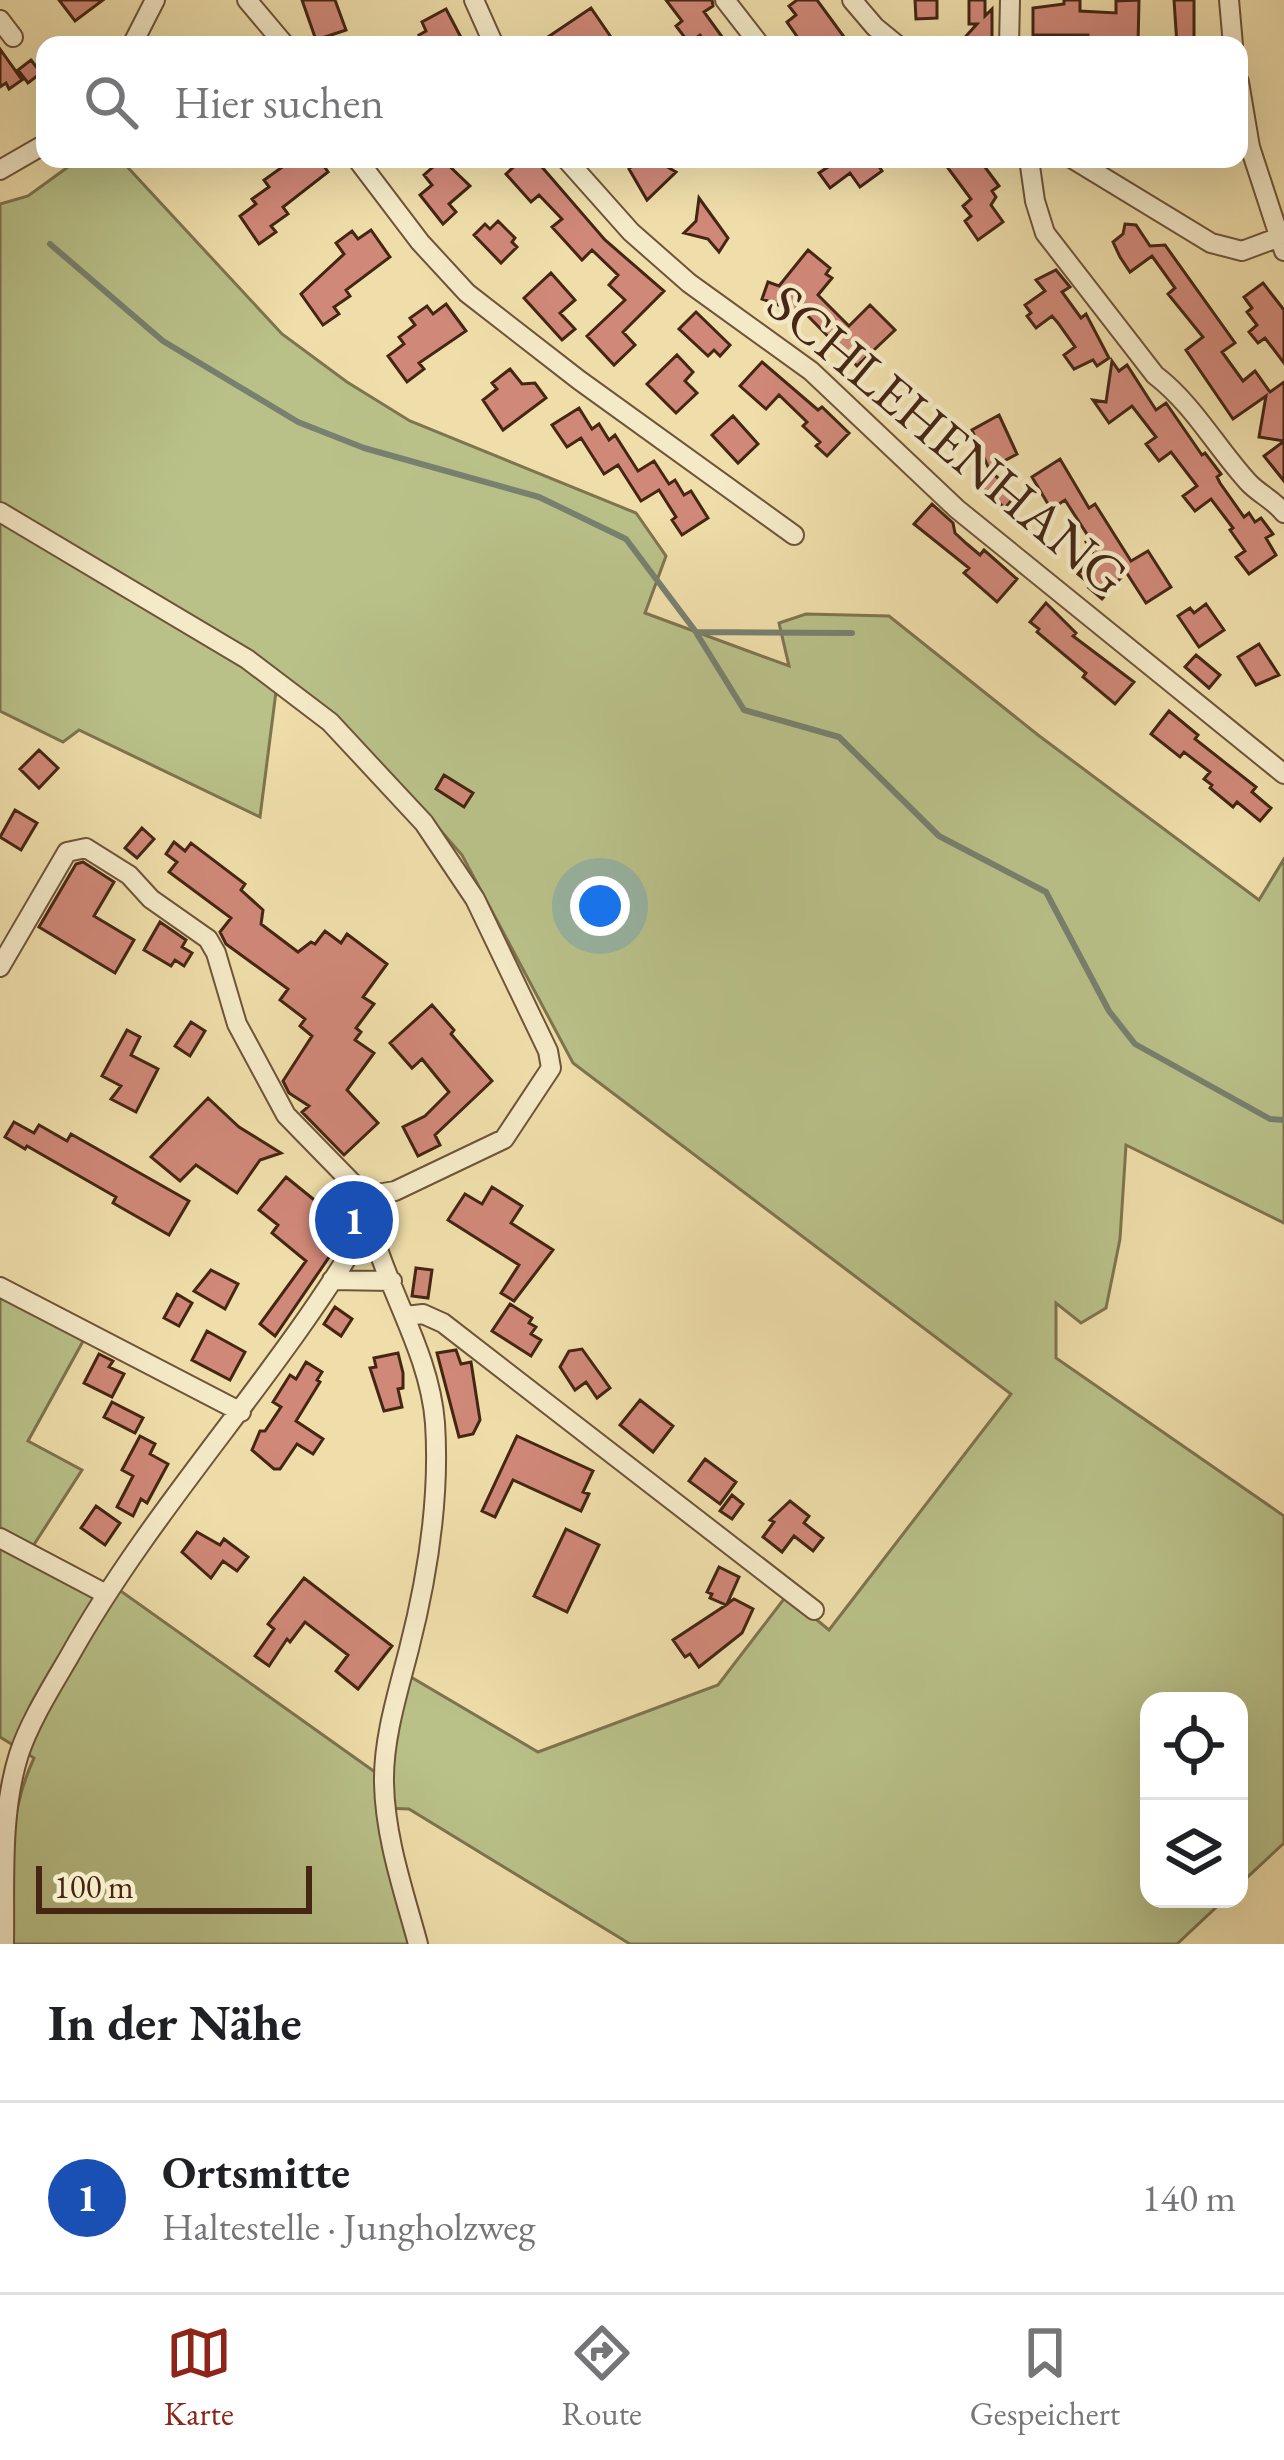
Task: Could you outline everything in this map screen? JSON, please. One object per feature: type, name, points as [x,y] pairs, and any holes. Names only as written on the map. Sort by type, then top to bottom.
[{"type":"street","points":[[136,36],[155,0]]},
{"type":"street","points":[[247,0],[277,36]]},
{"type":"street","points":[[474,0],[490,36]]},
{"type":"street","points":[[725,0],[753,36]]},
{"type":"street","points":[[852,0],[887,36]]},
{"type":"street","points":[[1009,36],[1010,0]]},
{"type":"street","points":[[1229,0],[1232,36]]},
{"type":"street","points":[[0,20],[13,37]]},
{"type":"street","points":[[1088,168],[1211,243],[1242,251],[1280,245],[1248,135]]},
{"type":"street","points":[[0,170],[36,149]]},
{"type":"street","points":[[364,168],[420,242],[467,293],[794,535]]},
{"type":"street","name":"SCHLEHENHANG","points":[[574,168],[660,258],[812,371],[957,509],[1284,774]]},
{"type":"street","points":[[1030,168],[1045,233],[1155,375],[1174,389],[1251,486],[1274,500],[1284,513]]},
{"type":"street","points":[[0,512],[247,659],[330,722],[424,823],[475,899],[548,1051],[551,1068],[504,1139],[395,1191],[364,1196]]},
{"type":"street","points":[[0,967],[67,852],[86,848],[208,939],[237,1024],[286,1114],[364,1196],[368,1223],[406,1316],[435,1419],[434,1531],[393,1715],[384,1781],[392,1847],[418,1944]]},
{"type":"street","points":[[4,1944],[5,1830],[20,1753],[104,1594],[242,1412],[368,1223]]},
{"type":"street","points":[[332,1280],[392,1281]]},
{"type":"street","points":[[0,1287],[242,1412]]},
{"type":"street","points":[[406,1316],[423,1314],[443,1323],[814,1610]]},
{"type":"street","points":[[0,1538],[104,1594]]},
{"type":"green space","points":[[67,168],[128,168],[282,334],[347,382],[410,421],[636,513],[666,556],[645,613],[789,666],[779,623],[806,614],[889,616],[1038,735],[1259,900],[1284,859],[1284,1223],[1126,1145],[1120,1239],[1106,1308],[1081,1323],[1056,1303],[1056,1358],[1284,1516],[1284,1843],[1248,1877],[1248,1692],[1140,1692],[1140,1908],[1215,1908],[1177,1944],[630,1944],[409,1809],[382,1808],[410,1944],[10,1944],[14,1826],[34,1758],[0,1737],[0,1288],[87,1334],[28,1441],[82,1470],[26,1557],[118,1589],[389,1782],[404,1673],[538,1752],[718,1685],[787,1595],[829,1630],[1011,1394],[573,1063],[462,855],[407,792],[278,676],[260,817],[79,730],[63,742],[0,711],[0,204],[28,196]]},
{"type":"building","points":[[59,0],[103,0],[75,21]]},
{"type":"building","points":[[302,0],[335,0],[346,30],[315,36]]},
{"type":"building","points":[[666,0],[712,0],[713,6],[704,12],[721,36],[684,36],[676,26],[682,21]]},
{"type":"building","points":[[797,0],[817,0],[843,36],[797,36],[787,22],[796,15],[789,6]]},
{"type":"building","points":[[915,0],[937,0],[937,18],[916,19]]},
{"type":"building","points":[[969,0],[985,0],[985,16],[992,9],[992,36],[966,36],[977,24],[969,24]]},
{"type":"building","points":[[1064,0],[1080,0],[1080,11],[1116,13],[1116,1],[1139,0],[1138,36],[1033,35],[1033,8],[1064,4]]},
{"type":"building","points":[[1174,0],[1194,0],[1194,36],[1176,36]]},
{"type":"building","points":[[591,8],[610,36],[549,36]]},
{"type":"building","points":[[446,9],[460,36],[420,36],[426,31],[422,22]]},
{"type":"building","points":[[0,49],[22,80],[9,89],[6,83],[0,87]]},
{"type":"building","points":[[31,60],[36,77],[28,83],[18,70]]},
{"type":"building","points":[[281,168],[325,168],[328,172],[283,207],[288,214],[271,226],[276,232],[259,244],[240,216],[269,187],[264,180]]},
{"type":"building","points":[[432,168],[451,168],[470,186],[449,204],[456,212],[443,224],[420,195],[432,185],[424,175]]},
{"type":"building","points":[[512,168],[543,168],[605,240],[664,291],[623,332],[635,345],[614,365],[587,336],[625,300],[609,285],[618,275],[592,250],[582,260],[552,227],[562,219],[539,195],[531,202],[506,174]]},
{"type":"building","points":[[669,168],[676,172],[647,200],[629,169]]},
{"type":"building","points":[[826,168],[882,171],[860,187],[850,173],[830,188],[819,173]]},
{"type":"building","points":[[948,168],[986,168],[999,186],[992,191],[996,197],[991,205],[1003,222],[978,240],[965,221],[971,216],[963,206],[971,199]]},
{"type":"building","points":[[699,198],[728,238],[719,252],[708,239],[684,233],[696,221]]},
{"type":"building","points":[[498,221],[515,238],[512,242],[517,247],[501,263],[474,235],[485,224],[490,229]]},
{"type":"building","points":[[1125,224],[1136,225],[1150,246],[1165,245],[1235,343],[1222,352],[1243,381],[1255,371],[1270,392],[1284,382],[1284,441],[1259,437],[1266,396],[1233,419],[1186,350],[1203,337],[1168,294],[1175,288],[1152,256],[1130,272],[1120,257],[1113,242],[1123,234]]},
{"type":"building","points":[[371,230],[390,257],[346,290],[350,296],[334,307],[339,314],[323,325],[301,294],[344,254],[336,243],[352,231],[358,239]]},
{"type":"building","points":[[808,250],[830,268],[826,274],[832,278],[818,295],[849,326],[870,305],[895,330],[857,366],[808,316],[762,299],[768,282],[779,286]]},
{"type":"building","points":[[1056,270],[1070,287],[1062,292],[1081,318],[1086,314],[1109,358],[1097,366],[1093,360],[1074,369],[1064,355],[1075,347],[1052,316],[1036,328],[1027,316],[1031,313],[1025,305],[1045,291],[1036,280]]},
{"type":"building","points":[[551,273],[575,300],[560,313],[575,329],[562,340],[524,298]]},
{"type":"building","points":[[1263,283],[1284,310],[1284,363],[1265,338],[1258,343],[1249,332],[1257,325],[1244,297]]},
{"type":"building","points":[[446,304],[466,331],[419,363],[424,369],[407,382],[388,356],[404,344],[399,337],[415,325],[410,318],[427,306],[433,314]]},
{"type":"building","points":[[696,312],[730,345],[720,356],[714,350],[708,356],[679,329]]},
{"type":"building","points":[[677,355],[693,372],[685,381],[697,393],[676,413],[647,384]]},
{"type":"building","points":[[1112,361],[1119,371],[1127,365],[1156,410],[1166,403],[1221,474],[1217,477],[1220,483],[1244,517],[1249,513],[1255,522],[1261,518],[1273,534],[1266,538],[1276,555],[1249,574],[1236,557],[1245,551],[1233,528],[1211,499],[1195,511],[1183,496],[1197,486],[1171,452],[1159,461],[1146,444],[1156,437],[1132,406],[1109,423],[1093,400],[1106,402]]},
{"type":"building","points":[[762,362],[849,433],[827,456],[803,426],[807,422],[779,395],[766,409],[740,386]]},
{"type":"building","points":[[510,369],[522,384],[535,383],[546,398],[503,430],[483,400],[497,389],[492,383]]},
{"type":"building","points":[[579,408],[592,429],[599,424],[609,440],[615,435],[638,471],[654,461],[669,484],[675,480],[684,495],[691,491],[708,518],[682,535],[659,490],[641,501],[618,465],[604,474],[581,438],[567,447],[552,425]]},
{"type":"building","points":[[999,415],[1017,454],[989,469],[972,430]]},
{"type":"building","points":[[733,416],[758,444],[738,463],[712,435]]},
{"type":"building","points":[[1284,441],[1284,481],[1264,456]]},
{"type":"building","points":[[1060,459],[1089,508],[1095,504],[1131,561],[1148,551],[1171,587],[1146,603],[1126,572],[1102,599],[1089,588],[1092,586],[1078,574],[1094,555],[1086,542],[1090,539],[1065,500],[1051,509],[1032,477]]},
{"type":"building","points":[[991,472],[1017,494],[1005,508],[979,485]]},
{"type":"building","points":[[932,504],[967,544],[980,555],[984,550],[1017,579],[997,602],[964,573],[969,568],[914,524]]},
{"type":"building","points":[[1046,603],[1076,633],[1073,636],[1134,682],[1115,704],[1030,622]]},
{"type":"building","points":[[1206,604],[1224,630],[1199,647],[1178,616]]},
{"type":"building","points":[[1259,644],[1279,675],[1256,685],[1238,657]]},
{"type":"building","points":[[1196,655],[1220,675],[1209,688],[1185,667]]},
{"type":"building","points":[[1169,711],[1198,735],[1195,739],[1256,787],[1252,792],[1271,808],[1260,821],[1210,788],[1204,779],[1210,772],[1184,752],[1180,757],[1151,734]]},
{"type":"building","points":[[39,750],[58,768],[39,788],[20,769]]},
{"type":"building","points":[[444,775],[473,793],[464,807],[436,789]]},
{"type":"building","points":[[15,810],[37,823],[21,850],[0,837]]},
{"type":"building","points":[[142,828],[154,839],[137,858],[125,848]]},
{"type":"building","points":[[174,842],[185,851],[191,843],[245,884],[241,890],[263,910],[261,924],[298,952],[315,944],[325,931],[341,943],[347,934],[387,964],[363,997],[374,1004],[356,1028],[361,1032],[355,1040],[374,1053],[347,1090],[378,1123],[344,1155],[302,1112],[309,1106],[289,1093],[283,1081],[312,1036],[300,1026],[305,1019],[280,1000],[288,989],[226,944],[220,932],[231,918],[169,872],[177,862],[166,854]]},
{"type":"building","points":[[83,862],[114,882],[94,916],[134,940],[115,973],[39,927],[76,864]]},
{"type":"building","points":[[160,922],[186,940],[182,947],[192,953],[184,966],[175,960],[171,966],[144,950]]},
{"type":"building","points":[[432,1005],[492,1081],[435,1135],[440,1145],[418,1156],[403,1127],[425,1116],[449,1092],[422,1059],[412,1068],[390,1043]]},
{"type":"building","points":[[191,1022],[205,1031],[190,1056],[175,1046]]},
{"type":"building","points":[[127,1030],[140,1037],[131,1055],[158,1069],[136,1112],[111,1099],[121,1086],[102,1076]]},
{"type":"building","points":[[208,1098],[239,1127],[281,1153],[260,1160],[237,1193],[196,1165],[180,1181],[151,1157]]},
{"type":"building","points":[[14,1122],[34,1133],[39,1125],[67,1141],[71,1134],[189,1201],[169,1235],[113,1203],[116,1197],[5,1137]]},
{"type":"building","points":[[286,1177],[349,1228],[275,1336],[260,1324],[306,1261],[272,1233],[278,1225],[259,1210]]},
{"type":"building","points":[[492,1187],[522,1206],[511,1223],[553,1250],[514,1301],[501,1293],[519,1265],[448,1220],[465,1194],[482,1204]]},
{"type":"building","points":[[416,1268],[432,1270],[428,1298],[412,1296]]},
{"type":"building","points":[[211,1270],[238,1284],[225,1309],[194,1291]]},
{"type":"building","points":[[177,1294],[192,1303],[179,1326],[164,1318]]},
{"type":"building","points":[[510,1304],[532,1318],[529,1323],[536,1327],[531,1334],[541,1340],[531,1356],[492,1331]]},
{"type":"building","points":[[335,1307],[352,1319],[341,1336],[324,1324]]},
{"type":"building","points":[[207,1331],[245,1352],[230,1380],[192,1360]]},
{"type":"building","points":[[582,1349],[610,1388],[597,1398],[586,1382],[575,1390],[560,1367],[569,1351]]},
{"type":"building","points":[[456,1350],[461,1364],[471,1362],[480,1420],[473,1434],[459,1437],[437,1353]]},
{"type":"building","points":[[398,1353],[402,1407],[384,1411],[370,1368],[376,1367],[374,1358]]},
{"type":"building","points":[[99,1354],[113,1361],[109,1367],[124,1374],[112,1397],[84,1383]]},
{"type":"building","points":[[306,1362],[322,1372],[296,1421],[323,1439],[313,1454],[297,1444],[280,1469],[274,1469],[252,1450],[260,1431],[265,1431],[281,1407],[273,1402],[290,1375],[296,1379]]},
{"type":"building","points":[[640,1400],[673,1426],[653,1452],[620,1425]]},
{"type":"building","points":[[112,1402],[143,1418],[135,1433],[104,1417]]},
{"type":"building","points":[[140,1436],[155,1444],[150,1454],[168,1464],[147,1503],[141,1499],[133,1516],[117,1507],[133,1476],[122,1470]]},
{"type":"building","points":[[517,1436],[593,1471],[581,1511],[513,1480],[495,1517],[482,1511]]},
{"type":"building","points":[[705,1459],[736,1482],[720,1504],[689,1481]]},
{"type":"building","points":[[732,1495],[743,1504],[732,1519],[720,1511]]},
{"type":"building","points":[[790,1501],[809,1516],[804,1523],[823,1538],[813,1551],[794,1536],[782,1552],[763,1537],[774,1522],[770,1520]]},
{"type":"building","points":[[96,1506],[120,1523],[105,1545],[81,1528]]},
{"type":"building","points":[[566,1529],[599,1545],[567,1612],[534,1596]]},
{"type":"building","points":[[197,1532],[220,1545],[224,1539],[248,1557],[237,1571],[223,1561],[211,1578],[182,1552]]},
{"type":"building","points":[[719,1567],[739,1577],[727,1604],[734,1599],[753,1609],[742,1633],[699,1667],[673,1640],[726,1605],[707,1592]]},
{"type":"building","points":[[304,1578],[392,1646],[358,1689],[336,1671],[348,1655],[305,1622],[269,1666],[255,1656],[274,1629],[268,1624]]},
{"type":"waterway","points":[[50,244],[163,341],[298,422],[364,448],[539,497],[626,539],[696,632],[852,633]]},
{"type":"waterway","points":[[697,634],[744,710],[839,737],[939,836],[1046,892],[1109,1011],[1135,1044],[1270,1119],[1284,1120]]},
{"type":"place","name":"Ortsmitte","points":[[354,1220]]}]
